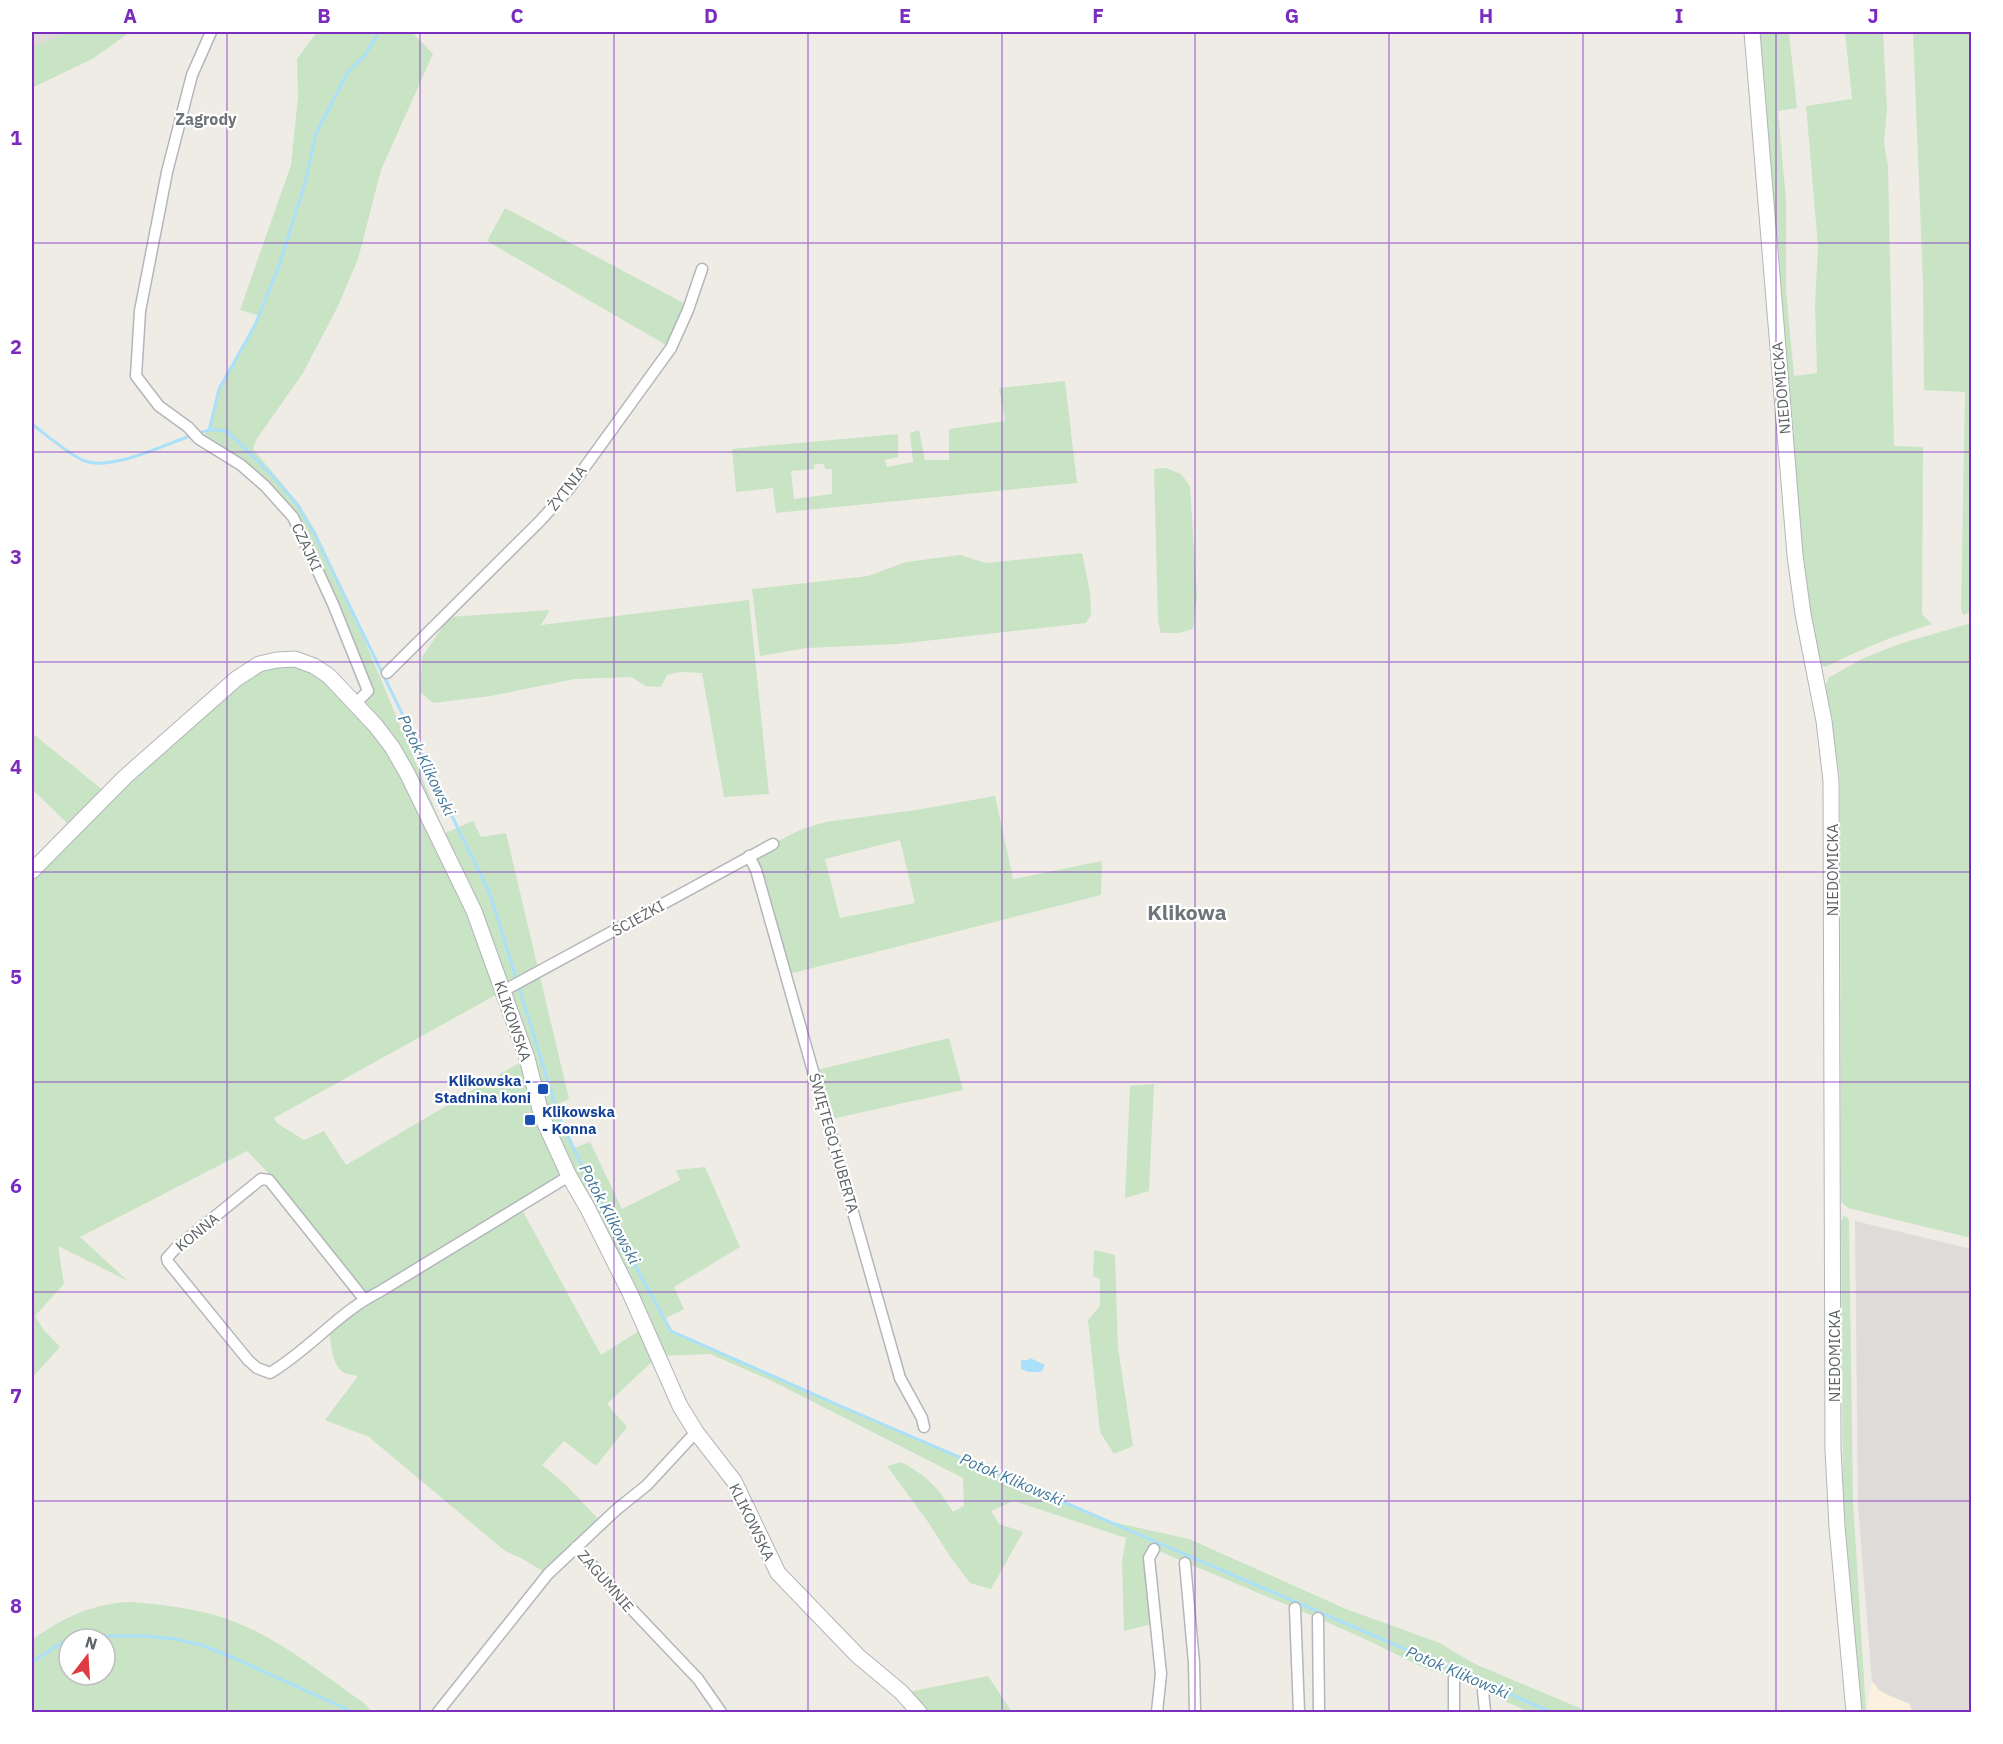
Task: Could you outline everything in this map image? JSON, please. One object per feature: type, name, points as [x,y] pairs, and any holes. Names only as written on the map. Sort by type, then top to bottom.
[{"type":"main road","name":"NIEDOMICKA","points":[[1752,32],[1795,555],[1803,614],[1824,721],[1831,781],[1833,1450],[1837,1527],[1854,1713]]},
{"type":"main road","name":"KLIKOWSKA","points":[[32,871],[125,777],[236,679],[259,664],[295,659],[314,666],[329,676],[376,726],[407,773],[474,911],[508,988],[543,1117],[569,1176],[607,1246],[680,1406],[696,1432],[734,1481],[778,1574],[858,1656],[901,1692],[919,1713]]},
{"type":"street","name":"CZAJKI","points":[[210,32],[192,75],[150,256],[138,331],[136,376],[159,406],[188,427],[199,439],[241,465],[265,486],[293,517],[333,604],[368,691],[355,704]]},
{"type":"street","name":"ŻYTNIA","points":[[387,673],[540,521],[569,489],[671,348],[688,310],[702,269]]},
{"type":"street","name":"ŚCIEŻKI","points":[[508,988],[773,844]]},
{"type":"street","name":"ŚWIĘTEGO HUBERTA","points":[[749,856],[756,870],[900,1378],[922,1418],[924,1427]]},
{"type":"street","name":"KONNA","points":[[364,1299],[269,1180],[261,1179],[175,1249],[168,1258],[168,1262],[248,1360],[257,1368],[270,1373],[305,1349],[364,1299],[569,1176]]},
{"type":"street","name":"ZAGUMNIE","points":[[696,1432],[647,1485],[576,1547],[698,1679],[721,1713]]},
{"type":"street","points":[[438,1713],[548,1574],[576,1547]]},
{"type":"street","points":[[1154,1549],[1149,1558],[1161,1674],[1157,1713]]},
{"type":"street","points":[[1185,1563],[1193,1653],[1194,1713]]},
{"type":"street","points":[[1295,1608],[1299,1713]]},
{"type":"street","points":[[1318,1618],[1319,1713]]},
{"type":"street","points":[[1454,1678],[1454,1713]]},
{"type":"street","points":[[1484,1691],[1485,1713]]},
{"type":"shaded area","points":[[32,32],[67,32],[32,48]]},
{"type":"shaded area","points":[[1855,1221],[1971,1249],[1971,1712],[1912,1712],[1910,1704],[1879,1690],[1872,1681],[1858,1505]]},
{"type":"shaded area","points":[[1872,1681],[1879,1690],[1910,1704],[1912,1712],[1869,1712],[1868,1698]]},
{"type":"green space","points":[[67,32],[130,32],[94,58],[32,88],[32,48]]},
{"type":"green space","points":[[317,32],[412,32],[433,54],[381,170],[358,259],[338,306],[303,373],[256,440],[253,449],[299,504],[316,532],[347,598],[445,833],[473,821],[481,837],[506,833],[569,1099],[555,1105],[574,1148],[590,1142],[622,1209],[680,1180],[676,1170],[705,1167],[740,1247],[674,1287],[684,1309],[664,1319],[671,1330],[1108,1521],[1189,1539],[1346,1609],[1440,1643],[1473,1663],[1589,1712],[1529,1712],[1454,1678],[1422,1667],[1318,1618],[1154,1549],[1156,1623],[1124,1631],[1122,1561],[1126,1538],[1014,1501],[991,1511],[999,1524],[1023,1532],[991,1589],[970,1583],[887,1466],[901,1462],[918,1472],[937,1489],[953,1512],[964,1506],[963,1478],[770,1380],[710,1354],[658,1356],[607,1404],[627,1427],[596,1466],[564,1441],[542,1465],[566,1485],[602,1523],[548,1574],[505,1551],[369,1437],[325,1420],[358,1376],[345,1373],[336,1364],[329,1328],[364,1299],[284,1201],[285,1190],[247,1151],[80,1237],[128,1281],[58,1246],[64,1284],[35,1316],[43,1329],[60,1347],[32,1378],[32,881],[203,712],[260,667],[295,659],[355,704],[368,691],[293,517],[202,438],[208,429],[219,389],[260,316],[240,310],[291,165],[298,97],[297,59]],"holes":[[[503,991],[524,1060],[346,1165],[324,1131],[304,1140],[277,1123],[274,1118]],[[569,1176],[645,1327],[601,1355],[520,1206]]]},
{"type":"green space","points":[[1758,32],[1789,32],[1797,108],[1778,111],[1786,199],[1786,290],[1794,376],[1817,373],[1815,305],[1818,246],[1806,106],[1852,99],[1845,32],[1883,32],[1887,110],[1884,143],[1888,166],[1894,446],[1923,447],[1922,614],[1932,624],[1880,642],[1824,667],[1820,663],[1811,621],[1802,556]]},
{"type":"green space","points":[[1913,32],[1971,32],[1972,612],[1963,615],[1961,610],[1965,392],[1924,390],[1923,283]]},
{"type":"green space","points":[[505,208],[689,306],[671,348],[487,241]]},
{"type":"green space","points":[[1065,381],[1077,483],[776,513],[773,488],[736,492],[732,449],[898,434],[898,457],[885,460],[887,467],[913,462],[910,433],[919,430],[925,460],[949,460],[949,429],[1005,421],[999,388]],"holes":[[[815,464],[824,464],[825,469],[832,469],[832,494],[794,499],[791,471],[814,469]]]},
{"type":"green space","points":[[1166,468],[1181,474],[1190,486],[1197,597],[1193,629],[1179,633],[1161,633],[1158,621],[1154,469]]},
{"type":"green space","points":[[1082,553],[1090,592],[1091,615],[1086,623],[898,644],[806,648],[760,656],[752,589],[868,576],[906,562],[960,555],[986,563]]},
{"type":"green space","points":[[749,600],[769,794],[724,797],[702,673],[680,672],[667,675],[661,687],[646,686],[631,677],[575,679],[491,696],[433,703],[420,692],[422,657],[449,617],[550,610],[541,625]]},
{"type":"green space","points":[[1972,623],[1971,1238],[1848,1208],[1841,1202],[1840,779],[1826,686],[1828,678],[1864,658],[1899,644]]},
{"type":"green space","points":[[32,733],[108,794],[72,828],[32,789]]},
{"type":"green space","points":[[995,796],[1013,879],[1102,861],[1101,895],[785,975],[749,856],[800,830],[825,822],[916,810]],"holes":[[[900,840],[915,903],[840,918],[825,859]]]},
{"type":"green space","points":[[949,1038],[963,1090],[827,1120],[813,1071]]},
{"type":"green space","points":[[1154,1084],[1149,1191],[1125,1198],[1130,1086]]},
{"type":"green space","points":[[1844,1216],[1849,1221],[1853,1501],[1866,1712],[1860,1712],[1843,1501],[1841,1221]]},
{"type":"green space","points":[[1094,1250],[1115,1255],[1118,1348],[1133,1446],[1114,1454],[1100,1432],[1088,1320],[1100,1306],[1100,1279],[1093,1276]]},
{"type":"green space","points":[[131,1602],[184,1608],[235,1622],[286,1648],[364,1703],[372,1712],[32,1712],[34,1688],[32,1689],[32,1640],[78,1613],[104,1605]]},
{"type":"green space","points":[[988,1676],[1012,1712],[919,1712],[909,1701],[913,1691]]},
{"type":"water","points":[[1030,1358],[1045,1365],[1041,1372],[1021,1369],[1021,1360]]},
{"type":"waterway","points":[[209,430],[219,389],[255,325],[279,266],[305,183],[316,133],[348,72],[365,55],[379,32]]},
{"type":"waterway","name":"Potok Klikowski","points":[[32,424],[73,455],[96,463],[124,460],[193,435]]},
{"type":"waterway","name":"Potok Klikowski","points":[[199,433],[213,430],[228,432],[268,471],[297,504],[314,533],[490,894],[559,1117],[592,1187],[671,1331],[1551,1712]]},
{"type":"waterway","points":[[117,1636],[175,1639],[201,1645],[353,1712]]},
{"type":"waterway","points":[[32,1662],[57,1646]]},
{"type":"place","name":"Klikowska - Stadnina koni","points":[[543,1089]]},
{"type":"place","name":"Klikowska - Konna","points":[[530,1120]]},
{"type":"district","name":"Zagrody","points":[[206,119]]},
{"type":"district","name":"Klikowa","points":[[1187,912]]}]
